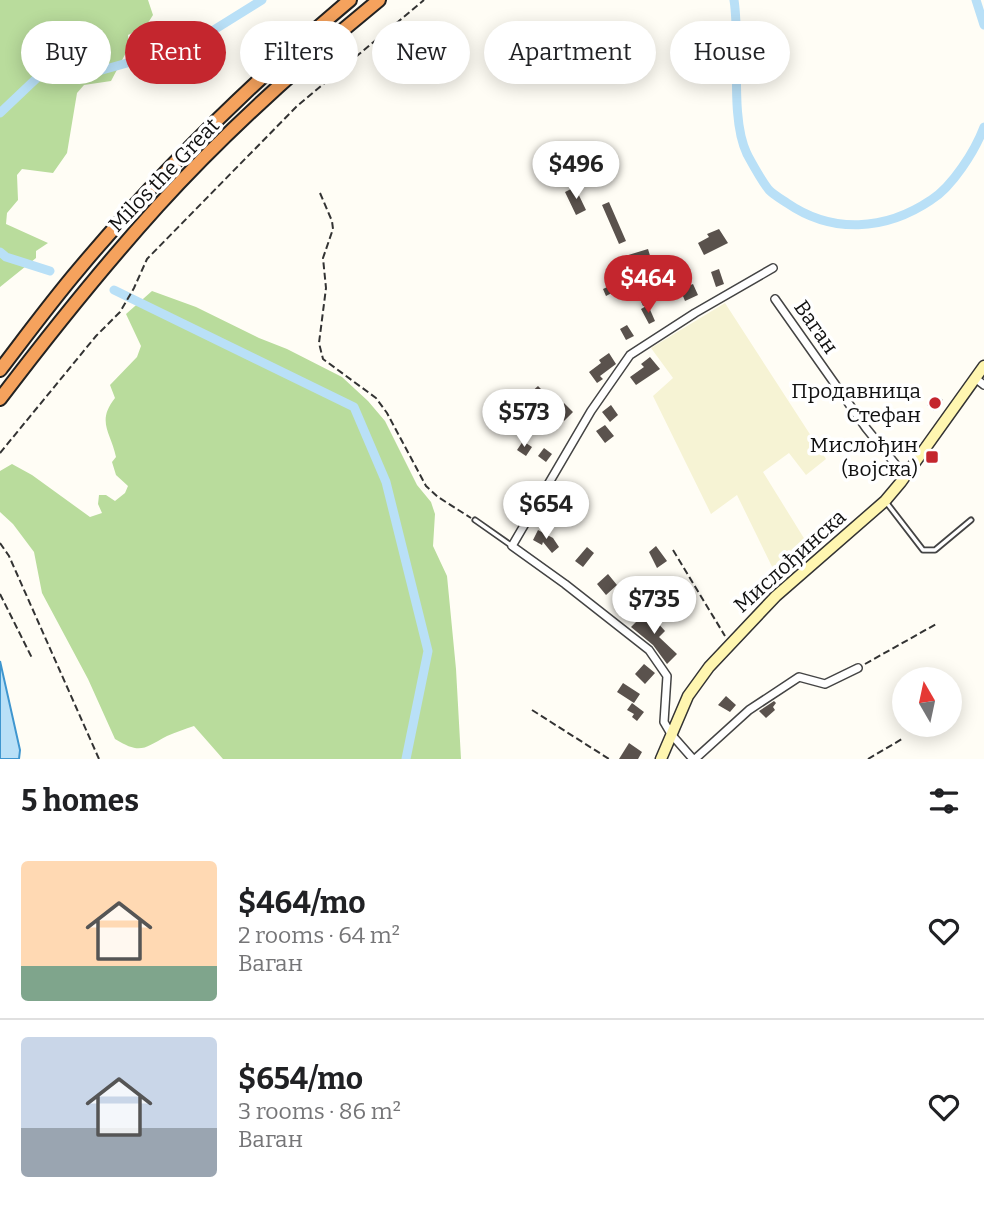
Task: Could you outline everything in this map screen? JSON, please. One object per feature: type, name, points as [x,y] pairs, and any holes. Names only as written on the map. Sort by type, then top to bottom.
[{"type":"highway","name":"Milos the Great","points":[[0,370],[77,271],[180,158],[259,81],[350,0]]},
{"type":"highway","name":"Milos the Great","points":[[0,399],[87,288],[160,204],[242,122],[379,0]]},
{"type":"main road","name":"Мислођинска","points":[[661,759],[691,690],[730,643],[776,596],[885,501],[980,381],[984,366]]},
{"type":"street","points":[[773,268],[630,355],[591,411],[512,546],[649,650],[667,676],[664,722],[671,734],[694,759],[749,710],[799,677],[825,684],[858,668]]},
{"type":"street","name":"Ваган","points":[[775,299],[866,428],[905,476]]},
{"type":"lane","points":[[885,501],[923,550],[935,550],[971,520]]},
{"type":"lane","points":[[475,520],[512,546]]},
{"type":"path","points":[[0,453],[96,336],[120,312],[147,259],[297,106],[424,0]]},
{"type":"path","points":[[320,193],[333,229],[323,258],[326,288],[319,343],[323,359],[376,398],[387,413],[426,486],[438,497],[475,520]]},
{"type":"path","points":[[0,543],[9,556],[99,759]]},
{"type":"path","points":[[673,550],[730,643]]},
{"type":"path","points":[[0,594],[32,658]]},
{"type":"path","points":[[858,668],[938,623]]},
{"type":"path","points":[[533,710],[609,759]]},
{"type":"path","points":[[868,759],[902,739]]},
{"type":"shaded area","points":[[725,303],[826,459],[806,475],[789,453],[763,472],[815,556],[780,583],[737,495],[711,514],[653,396],[673,378],[651,348]]},
{"type":"green space","points":[[0,0],[148,0],[153,15],[149,21],[125,21],[125,55],[111,81],[111,21],[21,21],[21,84],[91,84],[84,85],[77,93],[67,153],[53,173],[22,169],[17,175],[18,200],[7,213],[6,224],[48,243],[36,251],[36,258],[0,287]]},
{"type":"green space","points":[[152,291],[196,307],[342,377],[385,421],[417,485],[431,502],[435,514],[433,546],[447,576],[461,759],[223,759],[194,726],[142,748],[131,747],[115,739],[88,679],[42,593],[34,552],[13,524],[0,512],[0,471],[12,464],[32,475],[90,517],[102,513],[98,504],[99,495],[106,495],[115,501],[125,493],[128,486],[116,475],[112,462],[116,457],[106,427],[106,414],[115,398],[110,385],[137,357],[141,346],[126,314]]},
{"type":"water","points":[[0,661],[20,750],[19,759],[0,759]]},
{"type":"building","points":[[575,187],[586,210],[576,215],[565,192]]},
{"type":"building","points":[[609,202],[626,241],[619,244],[602,205]]},
{"type":"building","points":[[719,229],[728,243],[704,255],[698,243],[709,237],[707,234]]},
{"type":"building","points":[[648,249],[652,262],[657,261],[659,267],[662,266],[673,294],[666,297],[656,272],[640,277],[650,303],[643,306],[633,282],[606,296],[603,289],[633,275],[625,256]]},
{"type":"building","points":[[719,269],[724,284],[716,287],[711,272]]},
{"type":"building","points":[[693,284],[698,295],[685,301],[680,289]]},
{"type":"building","points":[[648,305],[655,321],[649,324],[641,309]]},
{"type":"building","points":[[627,325],[634,336],[626,340],[620,329]]},
{"type":"building","points":[[609,353],[616,364],[600,376],[603,379],[597,383],[589,372]]},
{"type":"building","points":[[650,357],[660,369],[636,385],[630,377],[644,367],[641,364]]},
{"type":"building","points":[[538,386],[543,391],[538,396],[553,410],[548,415],[528,395]]},
{"type":"building","name":"Продавница Стефан","points":[[936,395],[943,400],[934,411],[927,405]]},
{"type":"building","points":[[564,403],[573,412],[564,421],[555,412]]},
{"type":"building","points":[[611,405],[618,415],[610,422],[602,412]]},
{"type":"building","points":[[605,425],[614,436],[605,443],[596,431]]},
{"type":"building","points":[[523,441],[532,447],[526,456],[517,450]]},
{"type":"building","points":[[544,448],[552,454],[546,462],[538,456]]},
{"type":"building","points":[[538,530],[553,538],[559,547],[552,553],[543,542],[542,545],[533,540]]},
{"type":"building","points":[[656,546],[667,561],[657,568],[649,552]]},
{"type":"building","points":[[587,547],[594,553],[583,567],[575,561]]},
{"type":"building","points":[[608,574],[617,585],[606,595],[597,584]]},
{"type":"building","points":[[647,611],[665,631],[659,637],[677,654],[667,664],[653,645],[631,627]]},
{"type":"building","points":[[644,664],[655,673],[645,684],[635,674]]},
{"type":"building","points":[[623,683],[640,694],[634,703],[617,692]]},
{"type":"building","points":[[726,696],[736,705],[730,712],[718,705]]},
{"type":"building","points":[[774,701],[775,710],[766,718],[759,711]]},
{"type":"building","points":[[632,703],[644,712],[637,721],[632,717],[634,714],[627,710]]},
{"type":"building","points":[[629,743],[642,752],[638,759],[619,759]]},
{"type":"waterway","points":[[0,113],[39,76],[95,72],[188,46],[262,0]]},
{"type":"waterway","points":[[734,0],[738,121],[742,139],[747,154],[769,190],[804,213],[840,224],[859,225],[877,223],[913,210],[939,194],[955,178],[984,127]]},
{"type":"waterway","points":[[976,0],[984,25]]},
{"type":"waterway","points":[[0,252],[6,257],[50,271]]},
{"type":"waterway","points":[[114,290],[354,407],[386,482],[428,651],[406,759]]},
{"type":"place","name":"Продавница Стефан","points":[[935,403]]},
{"type":"place","name":"Мислођин (војска)","points":[[932,457]]}]
